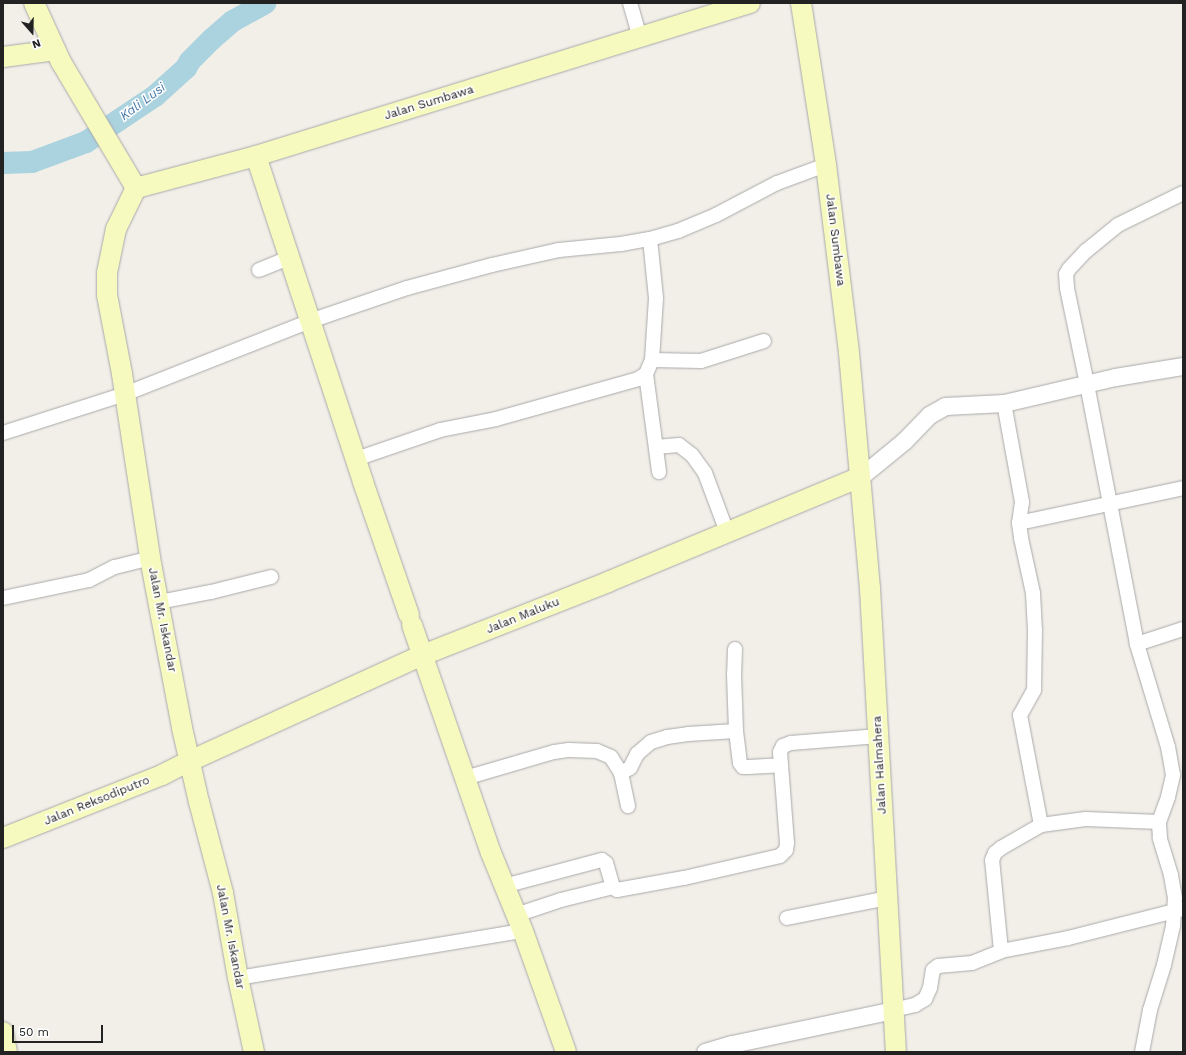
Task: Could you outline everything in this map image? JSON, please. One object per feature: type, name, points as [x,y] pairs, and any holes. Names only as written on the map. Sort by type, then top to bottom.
[{"type":"main road","points":[[34,3],[59,56],[136,188]]},
{"type":"main road","name":"Jalan Sumbawa","points":[[136,188],[256,156],[640,38],[720,8],[750,3]]},
{"type":"main road","name":"Jalan Sumbawa","points":[[802,4],[826,165],[849,353],[860,477]]},
{"type":"main road","points":[[3,57],[59,56]]},
{"type":"main road","points":[[256,156],[291,258],[310,321],[356,460],[465,778],[566,1052]]},
{"type":"main road","name":"Jalan Mr. Iskandar","points":[[136,188],[116,229],[107,273],[107,295],[125,394],[150,558],[198,802],[223,893],[238,978],[254,1052]]},
{"type":"main road","name":"Jalan Maluku","points":[[190,761],[423,655],[608,582],[860,477]]},
{"type":"main road","name":"Jalan Halmahera","points":[[860,477],[870,589],[896,1052]]},
{"type":"main road","name":"Jalan Reksodiputro","points":[[3,838],[162,776],[190,761]]},
{"type":"main road","points":[[3,1032],[7,1052]]},
{"type":"street","points":[[630,3],[640,38]]},
{"type":"street","points":[[3,433],[125,394],[310,321],[407,288],[492,265],[559,250],[650,240],[678,231],[716,215],[777,183],[826,165]]},
{"type":"street","points":[[1142,1052],[1150,1010],[1164,965],[1178,910],[1160,838],[1159,822],[1178,773],[1168,747],[1137,644],[1067,288],[1066,274],[1069,268],[1086,251],[1118,225],[1183,193]]},
{"type":"street","points":[[650,240],[656,298],[652,360],[646,374],[659,472]]},
{"type":"street","points":[[259,270],[291,258]]},
{"type":"street","points":[[652,360],[690,362],[701,361],[764,341]]},
{"type":"street","points":[[860,477],[904,441],[929,415],[938,408],[945,406],[1004,403],[1115,377],[1183,366]]},
{"type":"street","points":[[356,460],[440,430],[496,419],[638,379],[646,374]]},
{"type":"street","points":[[1004,403],[1022,502],[1019,523],[1033,594],[1034,690],[1020,714],[1041,824]]},
{"type":"street","points":[[656,447],[680,445],[692,455],[706,473],[727,532]]},
{"type":"street","points":[[1019,523],[1110,505],[1183,488]]},
{"type":"street","points":[[3,598],[89,580],[115,567],[150,558]]},
{"type":"street","points":[[159,602],[205,594],[271,577]]},
{"type":"street","points":[[1137,644],[1183,628]]},
{"type":"street","points":[[735,648],[734,674],[736,731],[740,763],[743,767],[781,765]]},
{"type":"street","points":[[621,773],[630,768],[637,754],[651,742],[688,734],[736,731]]},
{"type":"street","points":[[238,978],[519,923],[561,900],[613,887],[617,890],[684,878],[780,856],[784,854],[787,843],[780,752],[783,746],[786,744],[879,736]]},
{"type":"street","points":[[465,778],[535,756],[570,750],[597,751],[607,754],[614,760],[621,773],[628,806]]},
{"type":"street","points":[[1001,951],[992,860],[995,853],[1001,848],[1041,824],[1086,819],[1159,822]]},
{"type":"street","points":[[504,886],[602,860],[606,863],[613,887]]},
{"type":"street","points":[[788,918],[887,898]]},
{"type":"street","points":[[705,1052],[732,1044],[915,1005],[925,999],[930,988],[933,970],[938,966],[972,963],[1001,951],[1068,938],[1178,910]]},
{"type":"waterway","name":"Kali Lusi","points":[[3,163],[32,162],[86,142],[155,96],[186,68],[190,61],[212,39],[233,21],[265,3]]}]
